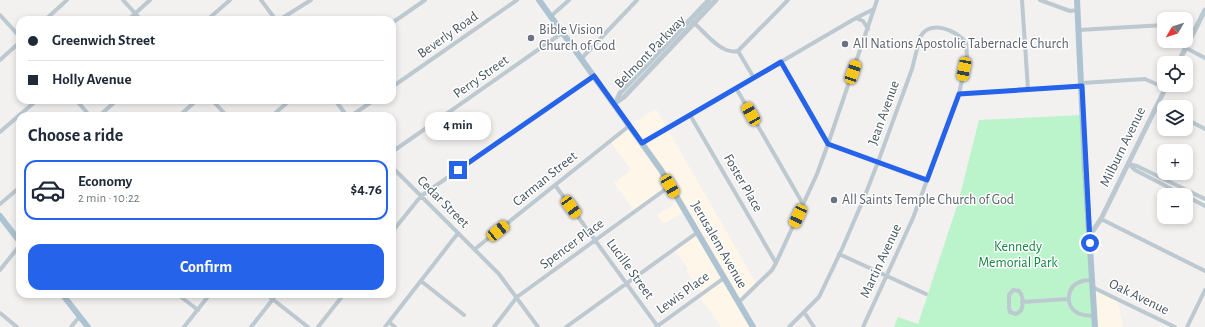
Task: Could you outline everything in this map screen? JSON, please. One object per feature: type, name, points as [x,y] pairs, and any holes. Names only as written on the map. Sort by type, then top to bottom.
[{"type":"main road","name":"Jerusalem Avenue","points":[[538,0],[642,143],[698,232],[753,327]]},
{"type":"main road","points":[[1077,0],[1092,287],[1096,327]]},
{"type":"main road","points":[[0,216],[16,237]]},
{"type":"main road","points":[[65,298],[88,327]]},
{"type":"street","points":[[49,16],[67,0]]},
{"type":"street","points":[[123,0],[138,16]]},
{"type":"street","points":[[132,16],[150,0]]},
{"type":"street","points":[[212,16],[230,0]]},
{"type":"street","points":[[261,0],[274,16]]},
{"type":"street","points":[[284,16],[311,0]]},
{"type":"street","points":[[396,20],[425,0]]},
{"type":"street","name":"Beverly Road","points":[[396,84],[517,0]]},
{"type":"street","points":[[550,17],[570,0]]},
{"type":"street","points":[[581,59],[637,0]]},
{"type":"street","name":"Belmont Parkway","points":[[693,21],[709,0]]},
{"type":"street","name":"Belmont Parkway","points":[[614,104],[624,97],[652,63],[716,0]]},
{"type":"street","points":[[693,21],[721,48],[730,52],[738,51],[788,0]]},
{"type":"street","points":[[738,302],[772,270],[776,263],[828,144],[877,0]]},
{"type":"street","points":[[1022,0],[1028,89]]},
{"type":"street","points":[[1040,0],[1070,11],[1078,10]]},
{"type":"street","points":[[642,143],[856,18],[874,9]]},
{"type":"street","points":[[1193,35],[1205,10]]},
{"type":"street","points":[[0,15],[16,33]]},
{"type":"street","points":[[856,18],[864,21],[868,29]]},
{"type":"street","points":[[1079,30],[1157,25]]},
{"type":"street","name":"Jean Avenue","points":[[789,327],[819,297],[839,254],[878,162],[912,69],[920,37],[927,29],[932,27],[940,28],[959,36],[966,44],[967,56],[959,94]]},
{"type":"street","name":"Perry Street","points":[[396,149],[562,33]]},
{"type":"street","points":[[0,60],[16,46]]},
{"type":"street","points":[[1182,56],[1186,48],[1205,58]]},
{"type":"street","points":[[738,51],[754,78]]},
{"type":"street","points":[[781,62],[828,144],[927,180]]},
{"type":"street","points":[[396,227],[421,196],[594,76]]},
{"type":"street","points":[[959,94],[1144,79],[1157,84]]},
{"type":"street","points":[[736,88],[803,204]]},
{"type":"street","name":"Martin Avenue","points":[[863,327],[913,218],[959,94]]},
{"type":"street","points":[[23,112],[32,104]]},
{"type":"street","points":[[80,104],[86,112]]},
{"type":"street","points":[[104,112],[112,104]]},
{"type":"street","points":[[184,112],[192,104]]},
{"type":"street","points":[[216,104],[223,112]]},
{"type":"street","points":[[276,112],[286,104]]},
{"type":"street","points":[[357,112],[368,104]]},
{"type":"street","name":"Milburn Avenue","points":[[1090,235],[1101,219],[1157,105]]},
{"type":"street","name":"Foster Place","points":[[690,115],[776,263]]},
{"type":"street","points":[[0,132],[16,118]]},
{"type":"street","points":[[1193,123],[1205,129]]},
{"type":"street","name":"Carman Street","points":[[475,249],[629,126]]},
{"type":"street","points":[[1128,164],[1135,170],[1170,188]]},
{"type":"street","points":[[1128,164],[1137,166],[1205,199]]},
{"type":"street","name":"Cedar Street","points":[[396,171],[499,274],[538,327]]},
{"type":"street","name":"Lucille Street","points":[[555,185],[657,327]]},
{"type":"street","name":"Spencer Place","points":[[494,327],[517,297],[670,186]]},
{"type":"street","points":[[0,204],[16,190]]},
{"type":"street","points":[[1193,200],[1205,206]]},
{"type":"street","points":[[1101,219],[1205,271]]},
{"type":"street","points":[[566,327],[698,232]]},
{"type":"street","points":[[385,327],[458,233]]},
{"type":"street","points":[[0,270],[16,250]]},
{"type":"street","points":[[839,254],[926,294]]},
{"type":"street","name":"Lewis Place","points":[[657,327],[724,278]]},
{"type":"street","points":[[1092,280],[1080,281],[1075,284],[1071,288],[1068,299],[1069,304],[1076,312],[1081,315],[1094,316]]},
{"type":"street","points":[[421,281],[464,315]]},
{"type":"street","name":"Oak Avenue","points":[[1092,287],[1175,327]]},
{"type":"street","points":[[1013,290],[1019,291],[1022,294],[1022,302],[1020,312],[1016,314],[1012,313],[1009,308],[1008,297],[1013,290]]},
{"type":"street","points":[[1186,327],[1205,290]]},
{"type":"street","points":[[182,298],[198,310]]},
{"type":"street","points":[[184,327],[207,298]]},
{"type":"street","points":[[318,327],[341,298]]},
{"type":"street","points":[[252,327],[273,299],[308,327]]},
{"type":"street","points":[[1022,302],[1068,299]]},
{"type":"street","points":[[804,312],[814,327]]},
{"type":"street","points":[[0,314],[17,327]]},
{"type":"street","points":[[71,327],[80,316]]},
{"type":"street","points":[[389,322],[395,327]]},
{"type":"shaded area","points":[[656,109],[757,285],[739,302],[753,327],[721,327],[699,296],[702,293],[686,271],[688,269],[674,249],[697,232],[685,211],[664,224],[657,215],[679,201],[670,186],[635,212],[614,183],[631,170],[610,141],[629,125]]},
{"type":"shaded area","points":[[1092,287],[1117,298],[1123,327],[1095,327]]},
{"type":"green space","name":"Kennedy Memorial Park","points":[[1083,115],[1095,327],[894,327],[898,317],[918,324],[958,203],[979,120]]},
{"type":"place","name":"Bible Vision Church of God","points":[[531,38]]},
{"type":"place","name":"All Nations Apostolic Tabernacle Church","points":[[845,44]]},
{"type":"place","name":"All Saints Temple Church of God","points":[[834,200]]},
{"type":"route","points":[[458,170],[594,76],[642,143],[781,62],[828,144],[927,180],[959,94],[1082,86],[1090,243]]}]
